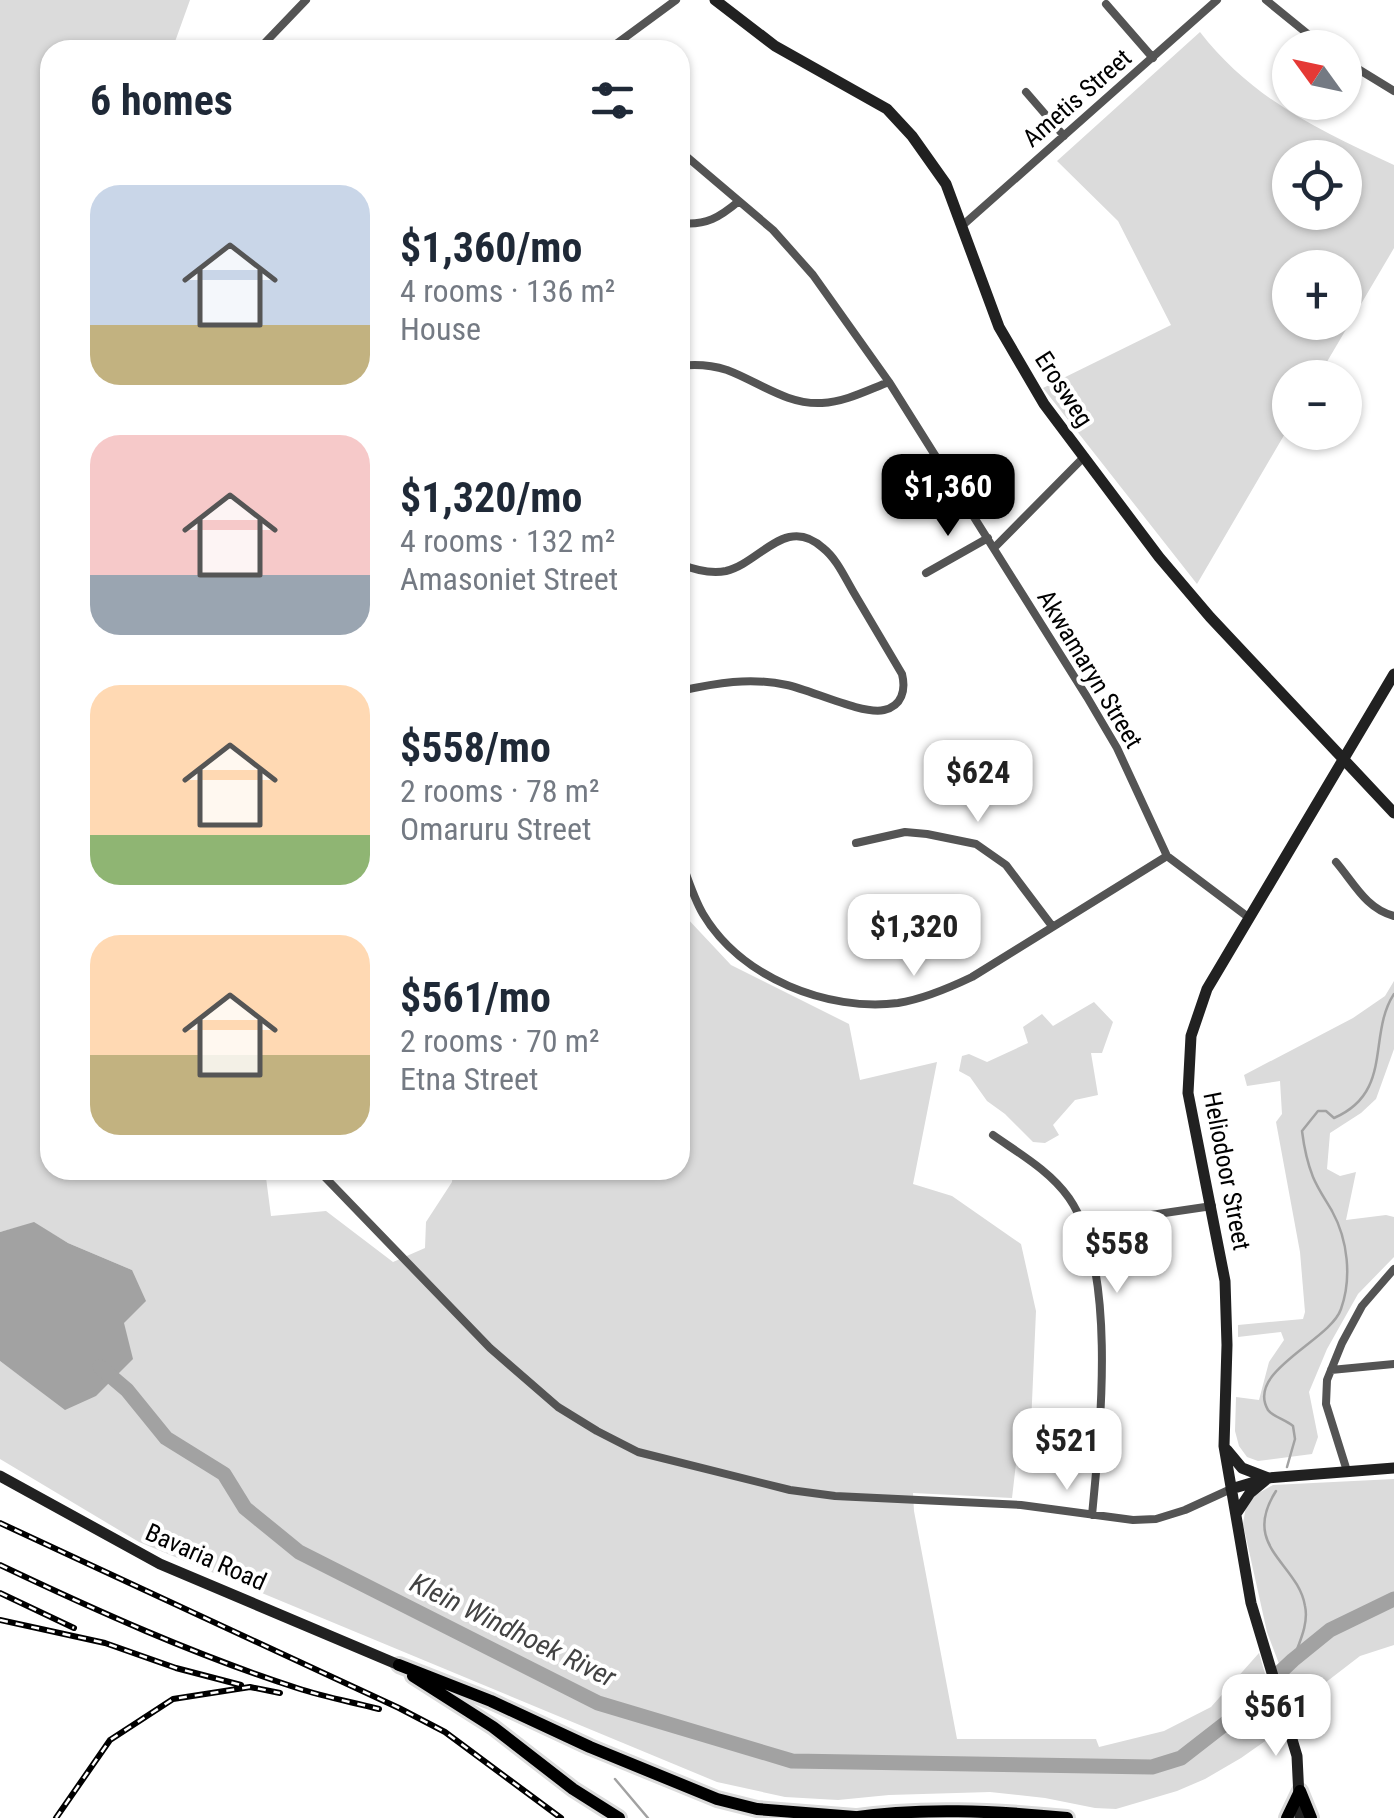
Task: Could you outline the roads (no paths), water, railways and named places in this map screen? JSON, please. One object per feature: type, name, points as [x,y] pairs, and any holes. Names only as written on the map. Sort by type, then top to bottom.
[{"type":"main road","points":[[400,1665],[717,1799],[757,1809],[852,1818],[900,1812],[1067,1818]]},
{"type":"main road","points":[[400,1665],[618,1818]]},
{"type":"main road","points":[[1287,1818],[1300,1790]]},
{"type":"main road","points":[[1300,1790],[1311,1818]]},
{"type":"street","points":[[267,40],[306,0]]},
{"type":"street","points":[[622,40],[676,0]]},
{"type":"street","name":"Erosweg","points":[[715,0],[775,46],[886,109],[926,153],[946,184],[1005,340],[1044,404],[1172,572],[1394,813]]},
{"type":"street","name":"Ametis Street","points":[[962,225],[1217,0]]},
{"type":"street","points":[[1266,0],[1301,30]]},
{"type":"street","points":[[1106,4],[1153,58]]},
{"type":"street","points":[[1362,71],[1394,91]]},
{"type":"street","points":[[1026,92],[1064,136]]},
{"type":"street","name":"Akwamaryn Street","points":[[690,160],[773,230],[814,275],[890,382],[1087,697],[1117,748],[1167,856],[1248,917]]},
{"type":"street","points":[[690,223],[713,220],[740,201]]},
{"type":"street","points":[[690,365],[725,370],[786,397],[818,403],[840,400],[890,382]]},
{"type":"street","points":[[994,548],[1083,458]]},
{"type":"street","points":[[690,567],[723,572],[782,538],[813,540],[833,558],[904,682],[903,694],[896,704],[876,711],[762,681],[720,682],[690,689]]},
{"type":"street","points":[[926,572],[988,538]]},
{"type":"street","name":"Heliodoor Street","points":[[1300,1818],[1297,1756],[1246,1582],[1224,1446],[1225,1281],[1188,1093],[1191,1036],[1207,989],[1342,760],[1390,690],[1394,674]]},
{"type":"street","points":[[856,843],[905,832],[976,844],[1006,864],[1052,926]]},
{"type":"street","points":[[690,882],[713,928],[736,951],[790,988],[862,1004],[903,1002],[972,978],[1167,856]]},
{"type":"street","points":[[1336,862],[1371,906],[1394,916]]},
{"type":"street","points":[[993,1135],[1051,1176],[1072,1201],[1084,1225],[1096,1270],[1101,1415],[1092,1515]]},
{"type":"street","points":[[328,1180],[490,1348],[558,1407],[638,1452],[790,1490],[835,1496],[1021,1505],[1133,1520],[1156,1519],[1185,1510],[1231,1489],[1268,1478],[1394,1468]]},
{"type":"street","points":[[1084,1225],[1212,1206]]},
{"type":"street","points":[[1347,1471],[1326,1404],[1327,1380],[1362,1306],[1394,1269]]},
{"type":"street","points":[[1331,1370],[1394,1364]]},
{"type":"street","points":[[1224,1446],[1242,1468],[1268,1478]]},
{"type":"street","name":"Bavaria Road","points":[[0,1476],[160,1564],[400,1665]]},
{"type":"street","points":[[1236,1516],[1246,1498],[1268,1478]]},
{"type":"waterway","points":[[1287,1467],[1295,1439],[1293,1426],[1268,1410],[1264,1396],[1268,1382],[1334,1321],[1341,1309],[1347,1272],[1342,1234],[1313,1177],[1302,1131],[1318,1111],[1326,1111],[1334,1118],[1353,1107],[1365,1093],[1372,1078],[1386,1010],[1394,994]]},
{"type":"waterway","name":"Klein Windhoek River","points":[[100,1367],[127,1390],[166,1438],[224,1474],[245,1508],[299,1552],[598,1703],[792,1761],[1152,1767],[1181,1758],[1330,1630],[1394,1599]]},
{"type":"waterway","points":[[1276,1491],[1264,1527],[1274,1553],[1300,1591],[1306,1613],[1293,1660]]},
{"type":"waterway","points":[[615,1779],[648,1818]]},
{"type":"railway","points":[[0,1523],[445,1732],[561,1818]]},
{"type":"railway","points":[[0,1565],[221,1661],[307,1691],[379,1709]]},
{"type":"railway","points":[[0,1593],[74,1628]]},
{"type":"railway","points":[[0,1620],[105,1643],[241,1685]]},
{"type":"railway","points":[[56,1818],[110,1740],[173,1699],[250,1687],[280,1693]]}]
